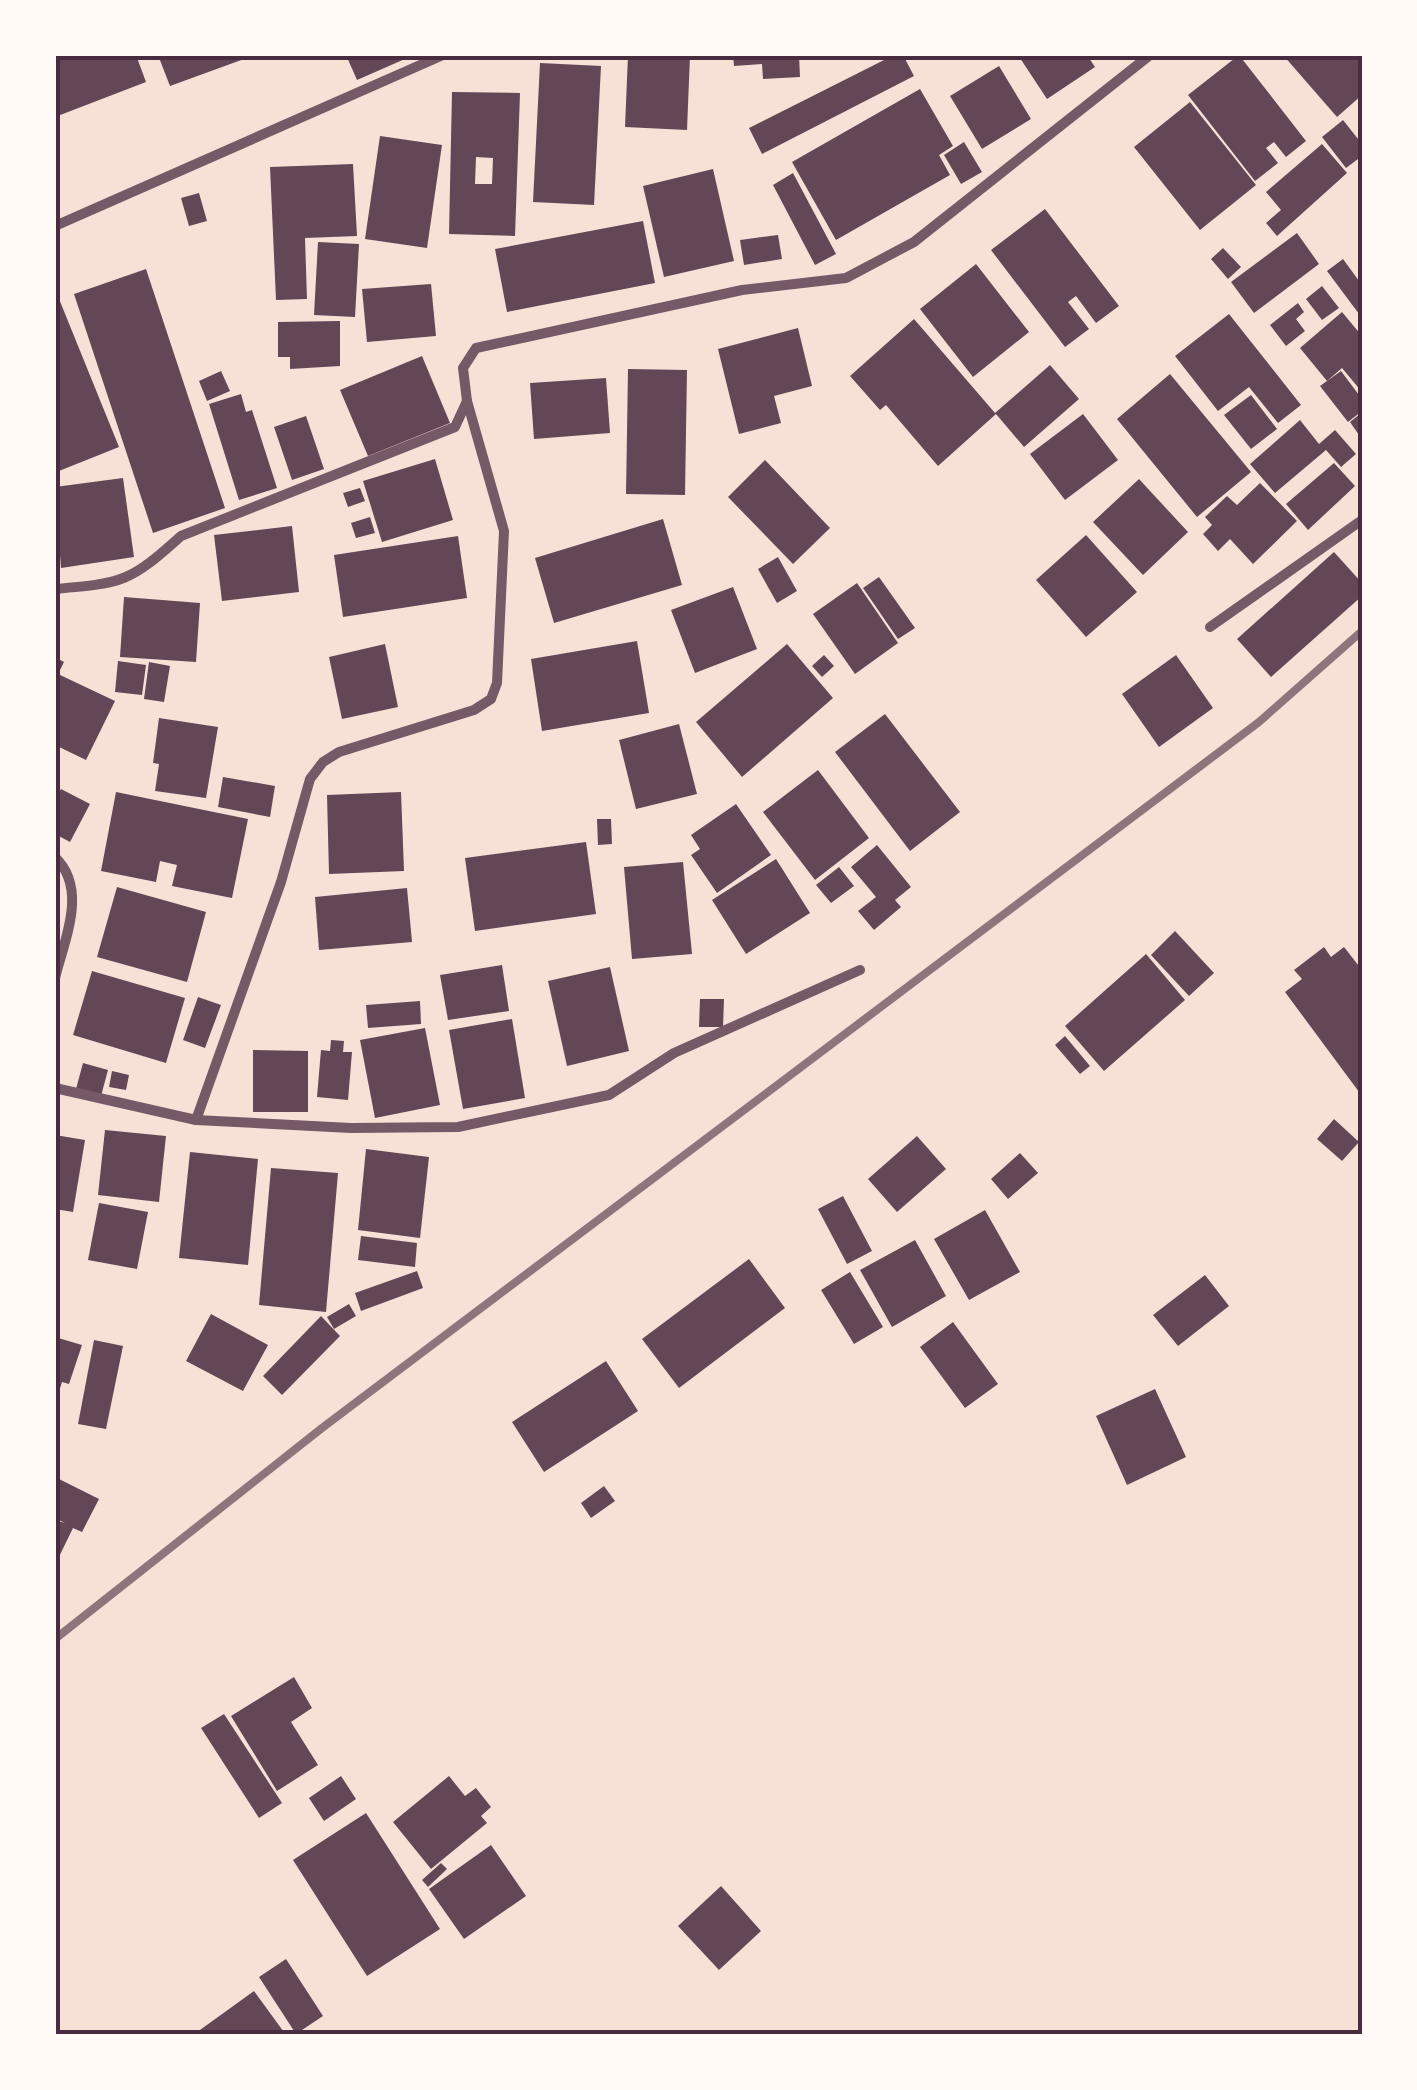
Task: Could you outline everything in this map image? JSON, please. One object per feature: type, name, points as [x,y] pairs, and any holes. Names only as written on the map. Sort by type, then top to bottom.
[{"type":"street","points":[[55,226],[443,55]]},
{"type":"street","points":[[196,1120],[282,882],[310,778],[323,762],[340,752],[474,710],[490,700],[496,683],[504,531],[467,402],[462,368],[476,348],[742,290],[846,278],[886,260],[1005,172],[1150,55]]},
{"type":"street","points":[[55,590],[116,584],[152,565],[181,536],[455,427],[467,402]]},
{"type":"street","points":[[1210,627],[1362,520]]},
{"type":"street","points":[[55,856],[70,871],[74,899],[55,978]]},
{"type":"street","points":[[55,1088],[196,1120],[352,1128],[458,1127],[609,1095],[674,1053],[860,970]]},
{"type":"building","points":[[55,55],[136,55],[146,82],[55,117]]},
{"type":"building","points":[[158,55],[255,55],[170,86]]},
{"type":"building","points":[[346,55],[414,55],[357,80]]},
{"type":"building","points":[[628,55],[690,55],[687,130],[625,127]]},
{"type":"building","points":[[733,55],[799,55],[800,77],[763,79],[762,64],[734,66]]},
{"type":"building","points":[[894,55],[903,55],[914,76],[762,154],[749,128]]},
{"type":"building","points":[[1018,55],[1087,55],[1095,67],[1047,99]]},
{"type":"building","points":[[1239,55],[1306,141],[1286,157],[1274,142],[1266,148],[1278,163],[1255,181],[1188,95]]},
{"type":"building","points":[[1283,55],[1362,55],[1362,95],[1337,117]]},
{"type":"building","points":[[540,63],[601,66],[594,205],[533,202]]},
{"type":"building","points":[[999,66],[1031,119],[982,149],[950,96]]},
{"type":"building","points":[[920,89],[953,146],[939,155],[950,175],[836,240],[792,162]]},
{"type":"building","points":[[452,92],[520,93],[515,236],[449,234]],"holes":[[[476,157],[493,158],[492,184],[475,184]]]},
{"type":"building","points":[[1190,102],[1256,185],[1200,230],[1134,147]]},
{"type":"building","points":[[1343,120],[1362,144],[1362,156],[1346,168],[1322,137]]},
{"type":"building","points":[[380,136],[442,145],[427,248],[365,239]]},
{"type":"building","points":[[964,142],[982,172],[961,184],[944,155]]},
{"type":"building","points":[[1322,144],[1347,173],[1277,236],[1266,223],[1281,210],[1266,192]]},
{"type":"building","points":[[353,164],[357,236],[305,238],[307,299],[276,300],[270,167]]},
{"type":"building","points":[[713,169],[734,261],[664,277],[643,186]]},
{"type":"building","points":[[793,173],[836,254],[815,265],[773,185]]},
{"type":"building","points":[[199,193],[207,221],[189,226],[181,198]]},
{"type":"building","points":[[1045,209],[1119,306],[1096,323],[1076,296],[1068,302],[1089,329],[1065,347],[991,250]]},
{"type":"building","points":[[643,221],[655,283],[507,312],[495,249]]},
{"type":"building","points":[[1297,233],[1319,264],[1254,313],[1231,282]]},
{"type":"building","points":[[778,235],[782,259],[744,265],[740,240]]},
{"type":"building","points":[[318,242],[359,244],[355,317],[314,315]]},
{"type":"building","points":[[1223,248],[1241,267],[1228,279],[1211,259]]},
{"type":"building","points":[[1343,259],[1362,285],[1362,318],[1327,271]]},
{"type":"building","points":[[976,264],[1029,332],[973,377],[920,309]]},
{"type":"building","points":[[146,269],[225,508],[153,533],[74,294]]},
{"type":"building","points":[[431,284],[436,336],[367,342],[362,289]]},
{"type":"building","points":[[1322,286],[1339,308],[1322,320],[1306,299]]},
{"type":"building","points":[[55,289],[119,447],[59,471],[55,462]]},
{"type":"building","points":[[1298,303],[1304,312],[1296,319],[1305,331],[1286,346],[1270,325]]},
{"type":"building","points":[[1342,312],[1362,336],[1362,392],[1342,368],[1327,381],[1300,348]]},
{"type":"building","points":[[1229,314],[1301,405],[1278,423],[1249,387],[1218,411],[1175,356]]},
{"type":"building","points":[[914,319],[995,413],[1050,365],[1079,399],[1024,447],[996,414],[938,466],[886,405],[880,410],[850,376]]},
{"type":"building","points":[[340,321],[340,366],[290,369],[290,357],[278,357],[278,322]]},
{"type":"building","points":[[798,328],[812,386],[774,396],[781,423],[739,434],[718,349]]},
{"type":"building","points":[[422,356],[450,423],[368,456],[340,390]]},
{"type":"building","points":[[628,369],[687,370],[685,495],[626,494]]},
{"type":"building","points":[[221,371],[230,391],[207,401],[199,381]]},
{"type":"building","points":[[1341,371],[1362,399],[1362,411],[1348,422],[1320,386]]},
{"type":"building","points":[[1170,374],[1251,472],[1197,517],[1117,419]]},
{"type":"building","points":[[606,378],[610,433],[534,439],[530,383]]},
{"type":"building","points":[[241,394],[246,412],[252,410],[277,488],[239,500],[209,404]]},
{"type":"building","points":[[1251,395],[1277,429],[1251,449],[1224,415]]},
{"type":"building","points":[[1083,414],[1118,460],[1065,500],[1030,454]]},
{"type":"building","points":[[1360,414],[1362,432],[1359,435],[1350,422]]},
{"type":"building","points":[[306,416],[324,469],[292,480],[274,427]]},
{"type":"building","points":[[1300,420],[1319,444],[1335,430],[1356,454],[1341,467],[1326,450],[1275,493],[1250,464]]},
{"type":"building","points":[[435,459],[453,520],[382,542],[363,481]]},
{"type":"building","points":[[765,460],[830,528],[793,564],[728,497]]},
{"type":"building","points":[[1334,463],[1355,486],[1308,530],[1286,504]]},
{"type":"building","points":[[123,478],[134,557],[61,568],[55,487]]},
{"type":"building","points":[[1139,479],[1188,532],[1143,575],[1093,522]]},
{"type":"building","points":[[1260,483],[1297,521],[1253,564],[1230,539],[1218,551],[1203,534],[1212,525],[1205,517],[1227,496],[1237,505]]},
{"type":"building","points":[[360,488],[365,501],[348,507],[343,493]]},
{"type":"building","points":[[370,517],[375,533],[356,538],[351,523]]},
{"type":"building","points":[[663,519],[682,585],[554,623],[535,558]]},
{"type":"building","points":[[292,526],[299,592],[222,601],[214,535]]},
{"type":"building","points":[[1086,535],[1137,592],[1086,637],[1036,580]]},
{"type":"building","points":[[458,536],[467,598],[343,617],[334,555]]},
{"type":"building","points":[[1334,552],[1362,583],[1362,596],[1271,677],[1237,639]]},
{"type":"building","points":[[778,557],[797,591],[777,603],[758,569]]},
{"type":"building","points":[[879,577],[915,628],[898,639],[863,588]]},
{"type":"building","points":[[857,583],[898,643],[855,674],[813,614]]},
{"type":"building","points":[[733,587],[757,649],[695,673],[671,610]]},
{"type":"building","points":[[124,597],[200,603],[196,662],[120,657]]},
{"type":"building","points":[[637,641],[649,713],[542,731],[531,659]]},
{"type":"building","points":[[385,644],[398,707],[342,719],[329,657]]},
{"type":"building","points":[[787,644],[833,698],[742,777],[696,722]]},
{"type":"building","points":[[824,655],[834,666],[822,677],[812,666]]},
{"type":"building","points":[[1176,655],[1213,708],[1159,747],[1122,694]]},
{"type":"building","points":[[55,657],[64,662],[58,674],[115,701],[86,760],[55,745]]},
{"type":"building","points":[[118,661],[146,665],[142,695],[115,692]]},
{"type":"building","points":[[149,662],[170,666],[164,702],[144,699]]},
{"type":"building","points":[[885,714],[960,812],[910,851],[835,752]]},
{"type":"building","points":[[159,718],[218,727],[206,798],[155,791],[159,764],[153,763]]},
{"type":"building","points":[[679,724],[697,794],[636,809],[619,740]]},
{"type":"building","points":[[818,770],[869,838],[815,880],[763,812]]},
{"type":"building","points":[[223,777],[275,786],[270,817],[218,807]]},
{"type":"building","points":[[61,789],[90,804],[70,842],[55,834],[55,800]]},
{"type":"building","points":[[116,792],[248,819],[232,898],[172,886],[177,865],[160,861],[156,882],[101,871]]},
{"type":"building","points":[[401,792],[404,871],[329,874],[327,795]]},
{"type":"building","points":[[736,804],[771,855],[717,893],[691,855],[700,849],[691,835]]},
{"type":"building","points":[[597,819],[611,819],[612,844],[598,845]]},
{"type":"building","points":[[586,842],[596,914],[475,931],[465,858]]},
{"type":"building","points":[[877,845],[911,887],[895,900],[901,907],[874,930],[858,911],[876,897],[851,867]]},
{"type":"building","points":[[776,859],[810,913],[746,954],[712,900]]},
{"type":"building","points":[[683,862],[692,954],[632,959],[624,867]]},
{"type":"building","points":[[839,867],[854,886],[831,903],[816,885]]},
{"type":"building","points":[[117,887],[206,912],[187,982],[97,957]]},
{"type":"building","points":[[407,888],[412,942],[319,950],[315,897]]},
{"type":"building","points":[[1175,931],[1214,973],[1189,996],[1151,955]]},
{"type":"building","points":[[1324,947],[1331,957],[1344,947],[1362,970],[1362,1096],[1285,992],[1302,979],[1294,970]]},
{"type":"building","points":[[1146,954],[1185,1000],[1104,1071],[1065,1026]]},
{"type":"building","points":[[502,965],[509,1011],[448,1020],[440,975]]},
{"type":"building","points":[[610,967],[629,1051],[567,1066],[548,981]]},
{"type":"building","points":[[92,971],[185,998],[166,1063],[73,1035]]},
{"type":"building","points":[[198,997],[221,1005],[205,1048],[183,1040]]},
{"type":"building","points":[[700,999],[724,999],[723,1027],[699,1027]]},
{"type":"building","points":[[420,1001],[421,1024],[368,1028],[366,1005]]},
{"type":"building","points":[[512,1019],[525,1098],[463,1109],[449,1030]]},
{"type":"building","points":[[425,1028],[440,1105],[375,1118],[360,1040]]},
{"type":"building","points":[[1065,1036],[1090,1066],[1080,1074],[1055,1045]]},
{"type":"building","points":[[331,1040],[344,1041],[343,1052],[352,1052],[348,1100],[317,1097],[321,1050],[330,1051]]},
{"type":"building","points":[[253,1050],[308,1051],[308,1112],[253,1112]]},
{"type":"building","points":[[83,1063],[108,1070],[101,1096],[76,1089]]},
{"type":"building","points":[[112,1071],[129,1075],[126,1090],[109,1087]]},
{"type":"building","points":[[1334,1119],[1359,1142],[1342,1161],[1317,1139]]},
{"type":"building","points":[[105,1130],[166,1136],[159,1202],[98,1195]]},
{"type":"building","points":[[55,1135],[85,1140],[73,1212],[55,1209]]},
{"type":"building","points":[[917,1136],[946,1169],[897,1212],[868,1179]]},
{"type":"building","points":[[366,1149],[429,1157],[420,1238],[358,1230]]},
{"type":"building","points":[[190,1152],[258,1159],[248,1265],[179,1258]]},
{"type":"building","points":[[1020,1153],[1038,1173],[1008,1199],[991,1179]]},
{"type":"building","points":[[271,1168],[338,1173],[326,1312],[259,1305]]},
{"type":"building","points":[[843,1196],[872,1251],[847,1264],[818,1209]]},
{"type":"building","points":[[99,1203],[148,1212],[137,1269],[88,1260]]},
{"type":"building","points":[[985,1210],[1020,1272],[969,1300],[934,1239]]},
{"type":"building","points":[[361,1236],[417,1243],[415,1267],[358,1260]]},
{"type":"building","points":[[915,1240],[946,1296],[892,1327],[860,1270]]},
{"type":"building","points":[[749,1259],[785,1308],[679,1388],[642,1339]]},
{"type":"building","points":[[417,1271],[423,1288],[361,1311],[355,1293]]},
{"type":"building","points":[[850,1272],[883,1327],[854,1344],[821,1290]]},
{"type":"building","points":[[1205,1275],[1229,1306],[1178,1346],[1153,1315]]},
{"type":"building","points":[[349,1304],[356,1316],[334,1329],[327,1317]]},
{"type":"building","points":[[211,1314],[268,1345],[243,1391],[186,1361]]},
{"type":"building","points":[[321,1316],[340,1336],[282,1395],[263,1376]]},
{"type":"building","points":[[953,1322],[998,1384],[965,1408],[920,1347]]},
{"type":"building","points":[[55,1337],[82,1345],[69,1384],[62,1382],[56,1401]]},
{"type":"building","points":[[94,1340],[123,1346],[106,1429],[78,1424]]},
{"type":"building","points":[[606,1361],[638,1411],[544,1472],[512,1422]]},
{"type":"building","points":[[1155,1389],[1186,1457],[1127,1485],[1096,1416]]},
{"type":"building","points":[[55,1477],[99,1499],[82,1532],[73,1528],[55,1565],[55,1520],[65,1523],[55,1518]]},
{"type":"building","points":[[604,1486],[615,1501],[591,1518],[581,1503]]},
{"type":"building","points":[[294,1677],[312,1708],[291,1722],[318,1765],[277,1791],[231,1716]]},
{"type":"building","points":[[224,1714],[282,1803],[259,1818],[201,1728]]},
{"type":"building","points":[[341,1776],[356,1799],[324,1821],[309,1798]]},
{"type":"building","points":[[449,1776],[465,1796],[476,1788],[491,1807],[481,1816],[487,1823],[431,1869],[393,1822]]},
{"type":"building","points":[[366,1813],[440,1929],[367,1976],[293,1860]]},
{"type":"building","points":[[491,1845],[526,1896],[464,1939],[429,1889]]},
{"type":"building","points":[[441,1863],[447,1869],[428,1887],[422,1880]]},
{"type":"building","points":[[721,1886],[761,1931],[719,1970],[678,1926]]},
{"type":"building","points":[[286,1959],[323,2016],[296,2034],[259,1977]]},
{"type":"building","points":[[254,1991],[286,2035],[193,2035]]},
{"type":"railway","points":[[55,1639],[322,1428],[1259,722],[1362,631]]}]
